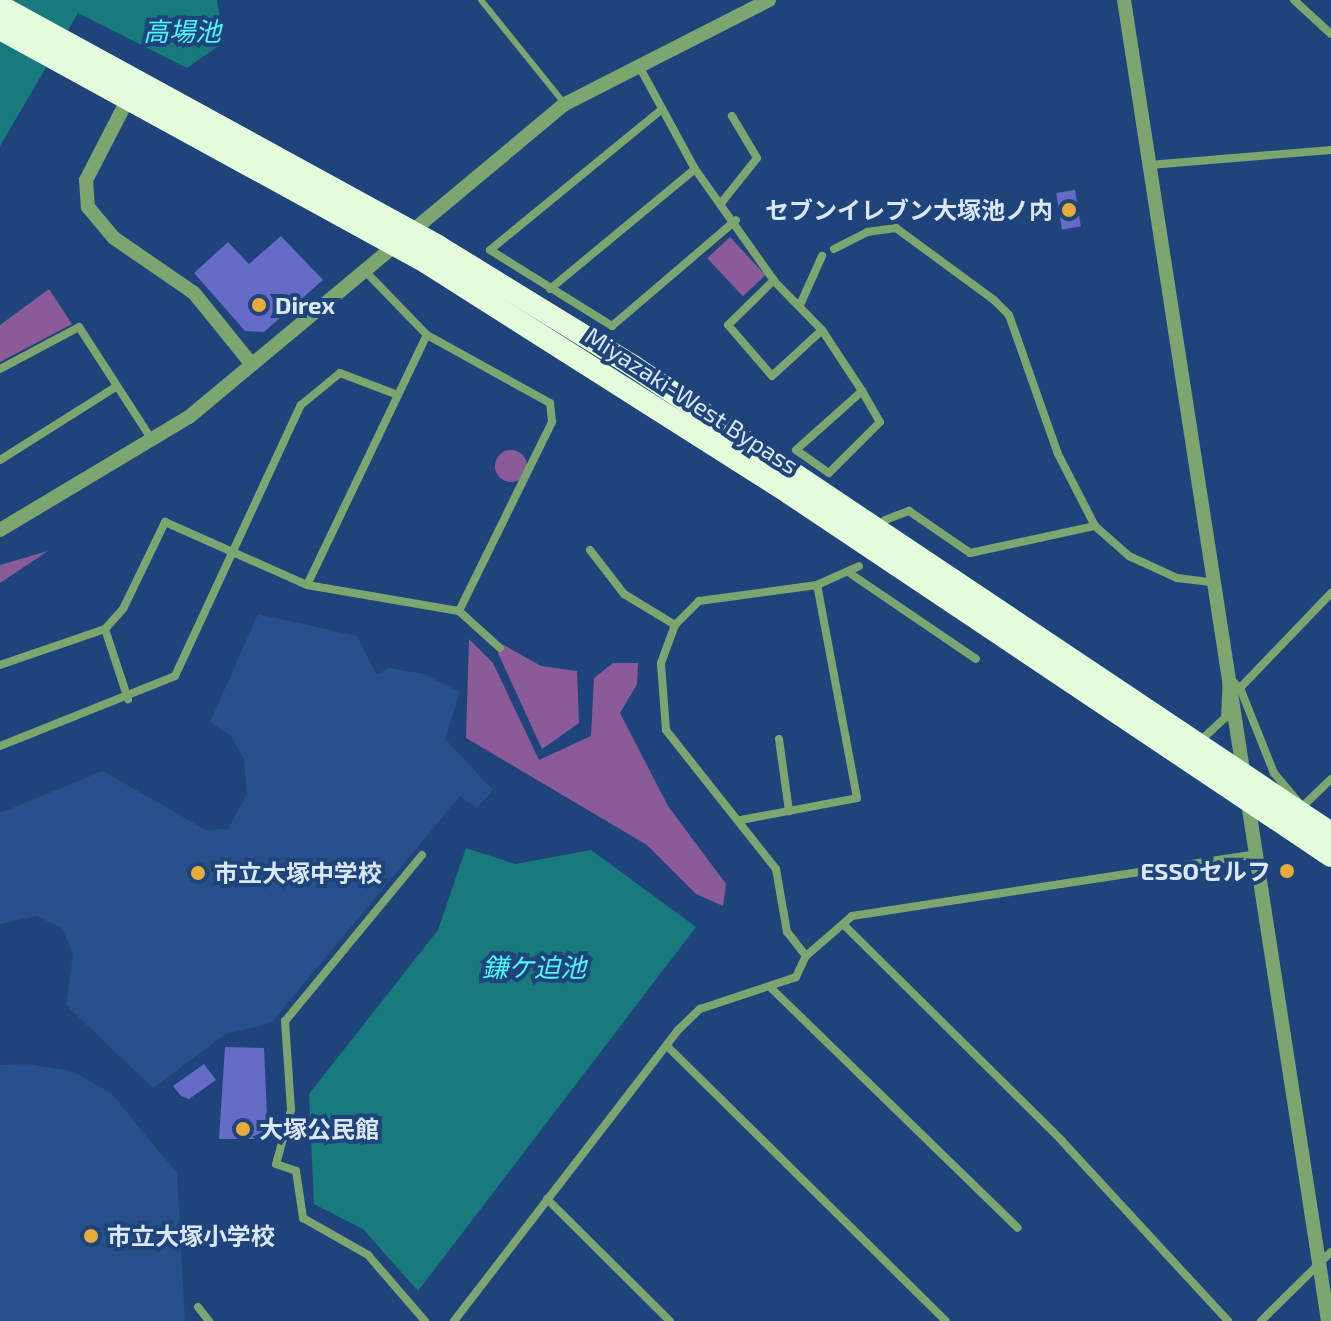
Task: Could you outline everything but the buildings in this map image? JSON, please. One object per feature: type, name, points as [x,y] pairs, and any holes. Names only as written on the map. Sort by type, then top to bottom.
[{"type":"highway","name":"Miyazaki-West Bypass","points":[[0,6],[97,69],[532,329],[1245,788],[1316,821]]},
{"type":"highway","name":"Miyazaki-West Bypass","points":[[0,29],[97,69]]},
{"type":"highway","name":"Miyazaki-West Bypass","points":[[132,90],[438,246],[633,366],[1185,736],[1331,856]]},
{"type":"street","points":[[0,530],[152,440],[249,361],[371,270],[565,104],[637,61],[769,0]]},
{"type":"street","points":[[1124,0],[1245,788],[1252,855],[1316,1263],[1328,1321]]},
{"type":"street","points":[[1294,0],[1331,34]]},
{"type":"street","points":[[637,61],[695,169],[736,220],[774,280],[822,330],[862,391],[880,422],[829,473],[796,450],[862,391]]},
{"type":"street","points":[[132,90],[86,180],[88,207],[114,238],[194,293],[249,361]]},
{"type":"street","points":[[661,110],[490,250],[612,326],[736,220]]},
{"type":"street","points":[[722,202],[757,158],[732,116]]},
{"type":"street","points":[[1149,165],[1331,150]]},
{"type":"street","points":[[550,289],[695,169]]},
{"type":"street","points":[[834,249],[867,232],[896,228],[1009,315],[1058,454],[1095,526],[1129,556],[1177,578],[1211,582]]},
{"type":"street","points":[[800,305],[822,256]]},
{"type":"street","points":[[371,270],[427,335],[550,403],[552,422],[459,611]]},
{"type":"street","points":[[774,280],[728,325],[772,376],[822,330]]},
{"type":"street","points":[[0,369],[79,327],[152,440]]},
{"type":"street","points":[[307,585],[395,394],[427,335]]},
{"type":"street","points":[[0,746],[128,699],[175,676],[236,556],[301,405],[340,373],[395,394]]},
{"type":"street","points":[[0,460],[117,386]]},
{"type":"street","points":[[885,520],[909,511],[970,553],[1095,526]]},
{"type":"street","points":[[0,665],[105,629],[123,609],[165,522],[307,585],[459,611],[500,648]]},
{"type":"street","points":[[590,550],[624,594],[675,625]]},
{"type":"street","points":[[806,956],[787,932],[776,869],[741,820],[666,730],[661,663],[675,625],[699,601],[817,585],[851,574],[859,566]]},
{"type":"street","points":[[851,574],[976,659]]},
{"type":"street","points":[[741,820],[857,798],[817,585]]},
{"type":"street","points":[[1240,688],[1331,593]]},
{"type":"street","points":[[105,629],[128,699]]},
{"type":"street","points":[[1185,736],[1194,742],[1218,731],[1227,676]]},
{"type":"street","points":[[1227,676],[1240,688],[1274,773],[1316,821],[1331,779]]},
{"type":"street","points":[[779,739],[789,811]]},
{"type":"street","points":[[422,855],[285,1021],[291,1110],[276,1164],[296,1171],[303,1218],[368,1255],[425,1321]]},
{"type":"street","points":[[454,1321],[547,1199],[700,1009],[771,988],[796,977],[806,956],[844,925],[866,913],[1252,855]]},
{"type":"street","points":[[844,925],[1062,1141],[1228,1321]]},
{"type":"street","points":[[771,988],[1018,1228]]},
{"type":"street","points":[[668,1047],[946,1321]]},
{"type":"street","points":[[547,1199],[670,1321]]},
{"type":"street","points":[[1261,1321],[1316,1263],[1331,1252]]},
{"type":"street","points":[[198,1307],[209,1321]]},
{"type":"lane","points":[[481,0],[565,104]]},
{"type":"shaded area","points":[[730,237],[765,275],[743,296],[707,258]]},
{"type":"shaded area","points":[[49,289],[72,324],[0,362],[0,325]]},
{"type":"shaded area","points":[[511,450],[522,455],[527,466],[522,477],[511,482],[500,477],[495,466],[500,455]]},
{"type":"shaded area","points":[[48,551],[0,583],[0,565]]},
{"type":"shaded area","name":"市立大塚中学校","points":[[258,614],[357,636],[377,675],[388,668],[424,674],[460,692],[445,739],[493,790],[477,808],[460,796],[271,1023],[226,1034],[153,1088],[66,1005],[73,955],[63,929],[37,916],[0,924],[0,813],[103,771],[206,830],[228,829],[247,794],[244,759],[231,736],[210,722]]},
{"type":"shaded area","points":[[469,639],[493,663],[539,760],[591,736],[594,678],[613,663],[638,663],[637,684],[620,713],[668,806],[726,884],[723,906],[696,894],[647,845],[466,738]]},
{"type":"shaded area","points":[[502,644],[541,666],[577,671],[579,723],[542,749],[498,653]]},
{"type":"shaded area","name":"市立大塚小学校","points":[[27,1064],[72,1071],[111,1093],[177,1173],[185,1321],[0,1321],[0,1065]]},
{"type":"water","name":"高場池","points":[[0,0],[217,0],[224,42],[187,68],[78,13],[0,146]]},
{"type":"water","name":"鎌ケ迫池","points":[[466,848],[515,864],[591,850],[696,927],[418,1291],[363,1229],[314,1204],[309,1094],[438,930]]},
{"type":"place","name":"セブンイレブン大塚池ノ内","points":[[1069,210]]},
{"type":"place","name":"Direx","points":[[259,305]]},
{"type":"place","name":"ESSOセルフ","points":[[1287,871]]},
{"type":"place","name":"市立大塚中学校","points":[[198,873]]},
{"type":"place","name":"大塚公民館","points":[[243,1129]]},
{"type":"place","name":"市立大塚小学校","points":[[91,1236]]}]
